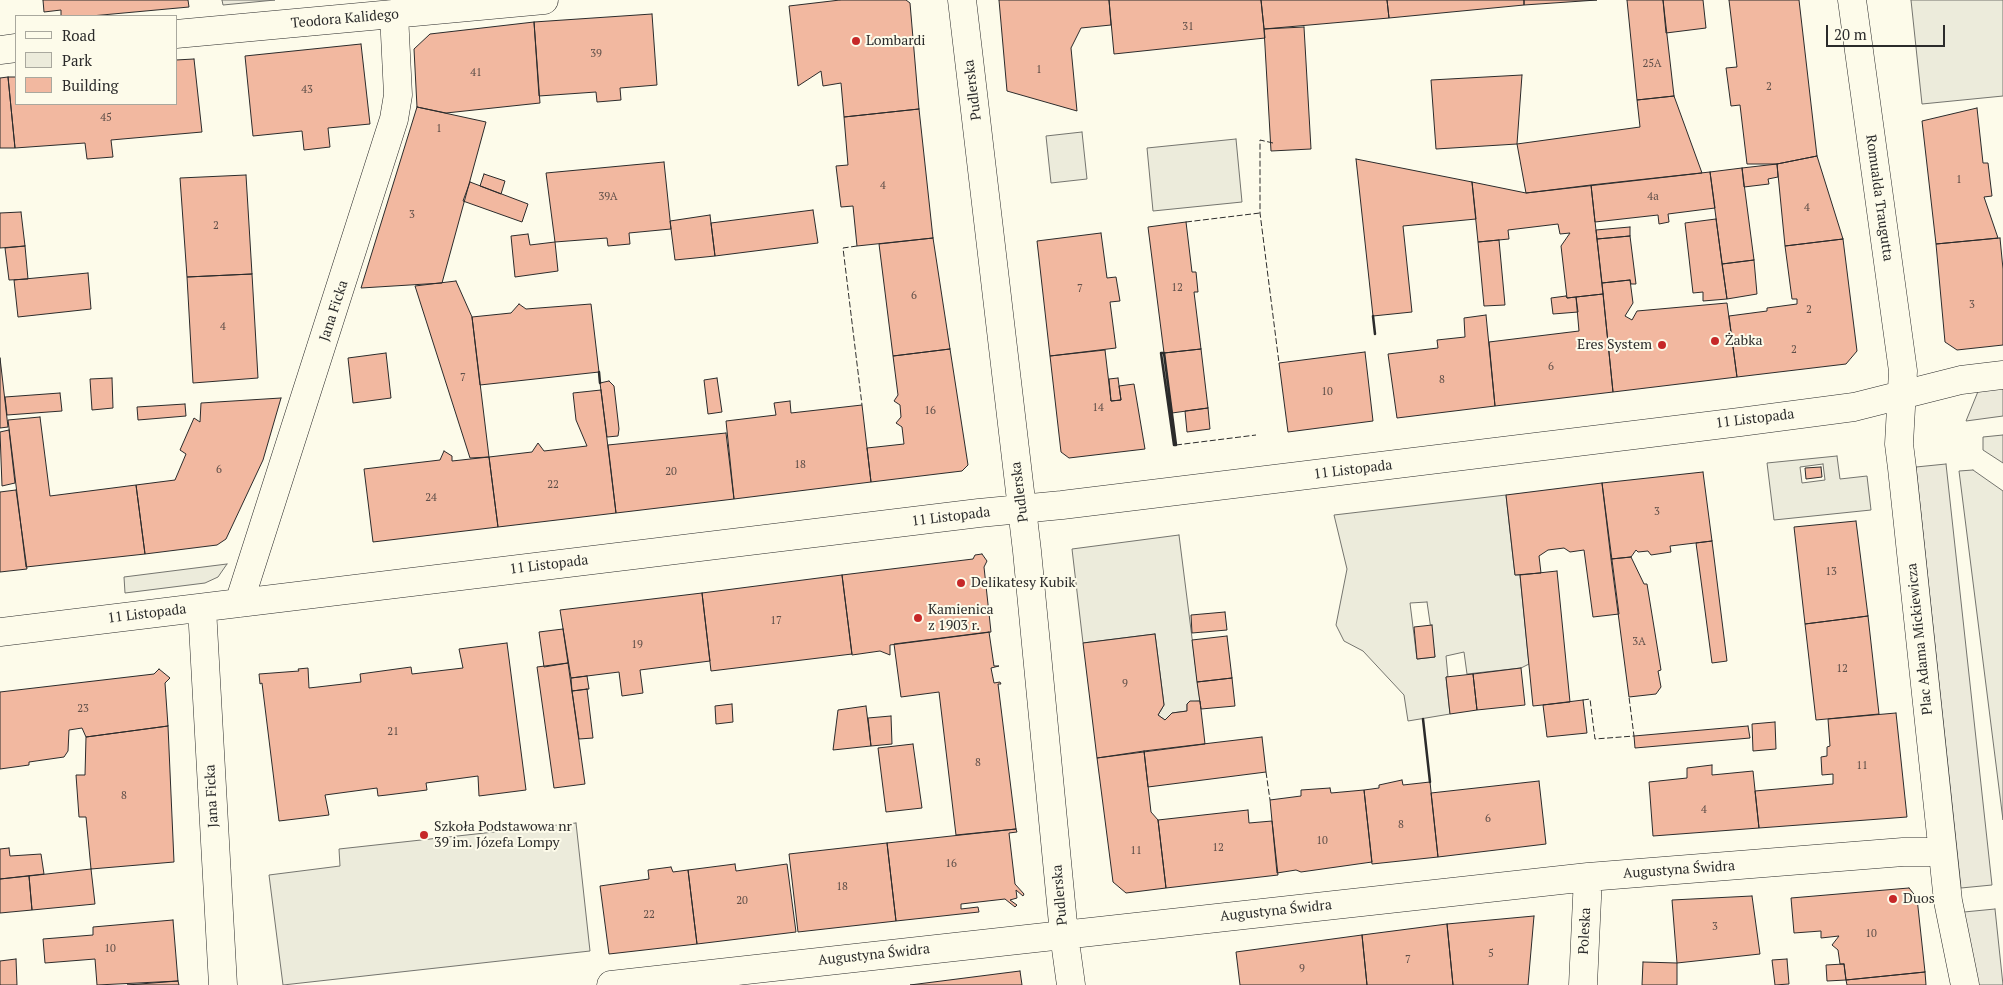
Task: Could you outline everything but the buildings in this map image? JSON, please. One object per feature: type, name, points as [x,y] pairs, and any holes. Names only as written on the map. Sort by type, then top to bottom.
[{"type":"street","name":"Teodora Kalidego","points":[[178,34],[394,14],[476,3],[544,0]]},
{"type":"street","name":"Pudlerska","points":[[962,0],[1022,510],[1064,934],[1071,985]]},
{"type":"street","name":"Romualda Traugutta","points":[[1852,0],[1903,371],[1901,395]]},
{"type":"street","name":"Jana Ficka","points":[[239,603],[394,119],[398,95],[394,14]]},
{"type":"street","points":[[0,50],[15,48]]},
{"type":"street","points":[[1901,395],[1961,380],[2003,375]]},
{"type":"street","name":"11 Listopada","points":[[0,632],[1740,422],[1854,406],[1901,395]]},
{"type":"street","name":"Plac Adama Mickiewicza","points":[[1901,395],[1899,444],[1942,852],[1950,914],[1965,985]]},
{"type":"street","name":"Jana Ficka","points":[[202,608],[223,985]]},
{"type":"street","name":"Augustyna Świdra","points":[[611,985],[1588,877],[1903,852],[1942,852]]},
{"type":"street","name":"Poleska","points":[[1583,985],[1588,877]]},
{"type":"green space","points":[[1911,0],[2003,0],[2003,96],[1922,104]]},
{"type":"green space","points":[[1082,132],[1087,179],[1051,183],[1046,136]]},
{"type":"green space","points":[[1236,139],[1242,202],[1153,211],[1147,148]]},
{"type":"green space","points":[[2003,435],[2003,463],[1983,450],[1983,437]]},
{"type":"green space","points":[[1837,456],[1840,479],[1867,476],[1871,510],[1774,520],[1767,463]],"holes":[[[1823,464],[1825,480],[1802,483],[1800,467]]]},
{"type":"green space","points":[[1973,470],[2003,491],[2003,820],[1959,471]]},
{"type":"green space","points":[[1506,495],[1515,575],[1520,575],[1529,664],[1521,668],[1467,674],[1464,652],[1446,656],[1450,714],[1408,721],[1404,695],[1363,651],[1344,641],[1336,625],[1347,569],[1334,515]],"holes":[[[1427,602],[1435,657],[1417,659],[1410,603]]]},
{"type":"green space","points":[[1179,535],[1200,701],[1190,702],[1187,704],[1187,711],[1172,713],[1165,720],[1158,715],[1164,705],[1155,634],[1083,643],[1072,549]]},
{"type":"green space","points":[[227,564],[218,577],[205,583],[125,593],[124,577]]},
{"type":"green space","points":[[576,823],[590,951],[283,985],[269,875],[340,866],[339,849]]},
{"type":"shaded area","points":[[222,0],[275,0],[223,5]]},
{"type":"shaded area","points":[[2003,386],[2003,416],[1966,421],[1979,389]]},
{"type":"shaded area","points":[[1946,464],[1992,885],[1961,888],[1916,467]]},
{"type":"shaded area","points":[[1995,909],[2003,985],[1977,985],[1964,912]]},
{"type":"fence","points":[[1273,143],[1260,140],[1260,213],[1279,363]]},
{"type":"fence","points":[[1186,222],[1260,213]]},
{"type":"fence","points":[[857,246],[843,248],[862,405]]},
{"type":"fence","points":[[1176,445],[1256,435]]},
{"type":"fence","points":[[1583,700],[1590,699],[1595,739],[1634,736],[1629,697]]},
{"type":"fence","points":[[1266,772],[1270,800]]},
{"type":"wall","points":[[1373,316],[1375,334]]},
{"type":"wall","points":[[1161,353],[1164,353],[1176,445],[1174,445],[1161,353]]},
{"type":"wall","points":[[599,372],[600,383]]},
{"type":"wall","points":[[1423,719],[1430,782]]},
{"type":"place","name":"Lombardi","points":[[856,41]]},
{"type":"place","name":"Żabka","points":[[1715,341]]},
{"type":"place","name":"Eres System","points":[[1662,345]]},
{"type":"place","name":"Delikatesy Kubik","points":[[961,583]]},
{"type":"place","name":"Kamienica z 1903 r.","points":[[918,618]]},
{"type":"place","name":"Szkoła Podstawowa nr 39 im. Józefa Lompy","points":[[424,835]]},
{"type":"place","name":"Duos","points":[[1893,899]]}]
